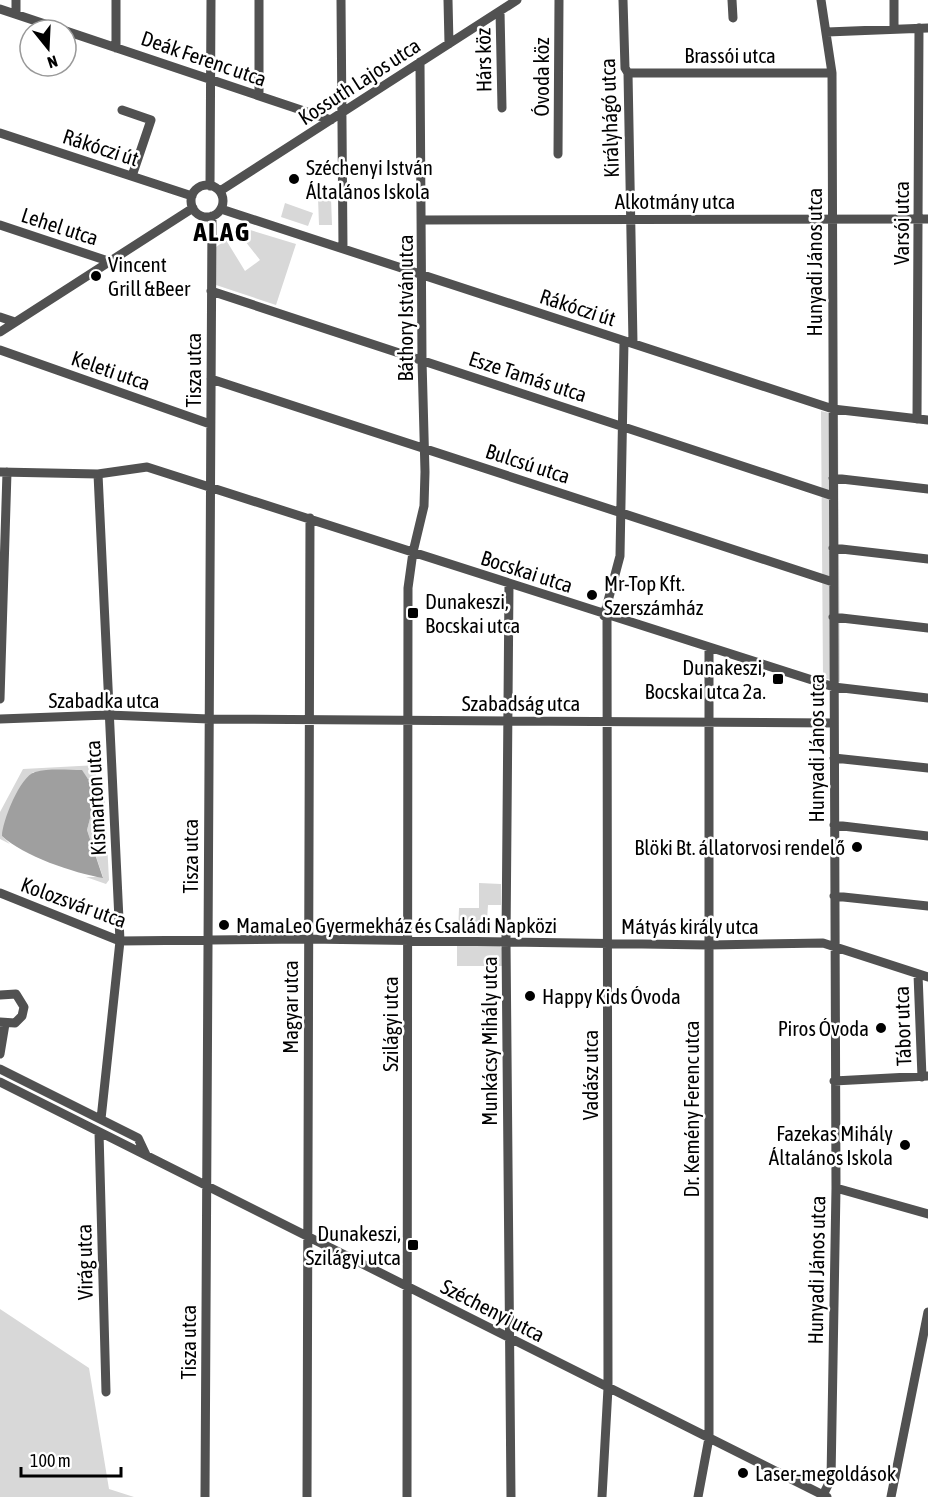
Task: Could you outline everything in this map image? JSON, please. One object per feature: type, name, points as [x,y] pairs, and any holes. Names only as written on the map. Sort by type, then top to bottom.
[{"type":"street","points":[[16,0],[16,14]]},
{"type":"street","points":[[116,0],[116,48]]},
{"type":"street","points":[[210,186],[211,0]]},
{"type":"street","points":[[259,0],[259,95]]},
{"type":"street","points":[[341,0],[343,248]]},
{"type":"street","points":[[448,0],[449,44]]},
{"type":"street","name":"Kossuth Lajos utca","points":[[220,191],[517,0]]},
{"type":"street","name":"Óvoda köz","points":[[558,154],[560,0]]},
{"type":"street","name":"Királyhágó utca","points":[[606,616],[620,556],[622,427],[628,342],[630,219],[628,73],[625,68],[623,0]]},
{"type":"street","points":[[732,0],[732,18]]},
{"type":"street","name":"Hunyadi János utca","points":[[821,0],[832,73],[836,1188],[831,1479],[825,1496]]},
{"type":"street","points":[[894,0],[894,29]]},
{"type":"street","name":"Deák Ferenc utca","points":[[0,9],[28,18]]},
{"type":"street","name":"Hárs köz","points":[[500,11],[502,108]]},
{"type":"street","points":[[827,32],[924,28]]},
{"type":"street","name":"Varsói utca","points":[[917,419],[924,219],[924,28]]},
{"type":"street","name":"Deák Ferenc utca","points":[[78,35],[331,120]]},
{"type":"street","name":"Báthory István utca","points":[[412,552],[424,506],[425,449],[422,360],[423,220],[420,62]]},
{"type":"street","name":"Brassói utca","points":[[628,73],[832,73]]},
{"type":"street","points":[[122,110],[151,120],[132,176]]},
{"type":"street","name":"Rákóczi út","points":[[0,134],[192,196]]},
{"type":"street","points":[[210,186],[220,191],[223,200],[221,209],[212,216],[199,214],[193,208],[192,196],[201,187],[210,186]]},
{"type":"street","points":[[0,332],[193,208]]},
{"type":"street","name":"Rákóczi út","points":[[221,209],[833,409],[928,420]]},
{"type":"street","name":"Tisza utca","points":[[205,1497],[212,216]]},
{"type":"street","name":"Alkotmány utca","points":[[423,220],[924,219]]},
{"type":"street","name":"Lehel utca","points":[[0,225],[108,261]]},
{"type":"street","name":"Esze Tamás utca","points":[[211,291],[833,496]]},
{"type":"street","points":[[0,317],[15,322]]},
{"type":"street","name":"Keleti utca","points":[[0,350],[210,424]]},
{"type":"street","name":"Bulcsú utca","points":[[211,379],[833,582]]},
{"type":"street","name":"Bocskai utca","points":[[3,472],[98,474],[147,468],[210,486],[606,616],[834,687],[928,698]]},
{"type":"street","points":[[0,699],[3,472]]},
{"type":"street","name":"Kismarton utca","points":[[98,474],[120,941],[101,1119]]},
{"type":"street","points":[[833,478],[928,489]]},
{"type":"street","name":"Magyar utca","points":[[307,1497],[310,518]]},
{"type":"street","points":[[833,548],[928,559]]},
{"type":"street","name":"Szilágyi utca","points":[[406,1497],[408,588],[412,552]]},
{"type":"street","name":"Munkácsy Mihály utca","points":[[509,584],[506,941],[510,1497]]},
{"type":"street","name":"Vadász utca","points":[[602,1497],[608,1388],[606,616]]},
{"type":"street","points":[[833,617],[928,628]]},
{"type":"street","name":"Dr. Kemény Ferenc utca","points":[[698,1497],[709,1438],[709,649]]},
{"type":"street","name":"Szabadka utca","points":[[0,719],[108,715],[209,719]]},
{"type":"street","name":"Szabadság utca","points":[[209,719],[834,723]]},
{"type":"street","points":[[834,758],[928,768]]},
{"type":"street","points":[[834,825],[928,836]]},
{"type":"street","name":"Kolozsvár utca","points":[[0,893],[120,941],[208,941]]},
{"type":"street","points":[[834,896],[928,906]]},
{"type":"street","points":[[208,941],[408,940]]},
{"type":"street","name":"Mátyás király utca","points":[[408,940],[709,945],[811,943],[834,947]]},
{"type":"street","name":"Tábor utca","points":[[834,947],[923,975],[925,1076]]},
{"type":"street","points":[[0,995],[16,994],[24,1006],[19,1020],[2,1023],[0,1054]]},
{"type":"street","name":"Széchenyi utca","points":[[0,1069],[138,1138],[146,1155]]},
{"type":"street","points":[[834,1081],[925,1076]]},
{"type":"street","name":"Széchenyi utca","points":[[0,1082],[825,1496]]},
{"type":"street","name":"Virág utca","points":[[99,1132],[106,1392]]},
{"type":"street","points":[[836,1188],[928,1215]]},
{"type":"street","points":[[891,1497],[928,1312]]},
{"type":"shaded area","points":[[318,198],[331,198],[332,225],[319,225]]},
{"type":"shaded area","points":[[285,203],[313,213],[308,226],[281,217]]},
{"type":"shaded area","points":[[247,229],[296,244],[276,305],[216,285],[216,247],[226,240],[245,271],[260,260],[238,232]]},
{"type":"shaded area","points":[[821,411],[838,415],[840,682],[823,678]]},
{"type":"shaded area","points":[[98,765],[95,780],[88,779],[81,770],[33,772],[2,836],[10,844],[0,839],[0,812],[23,769]]},
{"type":"shaded area","points":[[46,770],[82,770],[88,779],[95,780],[99,784],[87,830],[103,878],[50,863],[23,850],[2,836],[13,800],[29,775]]},
{"type":"shaded area","points":[[99,784],[104,786],[109,880],[106,884],[86,877],[103,877],[87,830]]},
{"type":"shaded area","points":[[479,883],[501,884],[501,905],[488,905],[486,935],[458,934],[459,908],[479,908]]},
{"type":"shaded area","points":[[457,944],[498,944],[503,949],[503,966],[457,966]]},
{"type":"shaded area","points":[[0,1309],[89,1368],[109,1489],[134,1497],[0,1497]]},
{"type":"place","name":"Széchenyi István Általános Iskola","points":[[294,179]]},
{"type":"place","name":"Vincent Grill &Beer","points":[[96,276]]},
{"type":"place","name":"Mr-Top Kft. Szerszámház","points":[[592,595]]},
{"type":"place","name":"Dunakeszi, Bocskai utca","points":[[413,613]]},
{"type":"place","name":"Dunakeszi, Bocskai utca 2a.","points":[[778,679]]},
{"type":"place","name":"Blöki Bt. állatorvosi rendelő","points":[[857,847]]},
{"type":"place","name":"MamaLeo Gyermekház és Családi Napközi","points":[[224,925]]},
{"type":"place","name":"Happy Kids Óvoda","points":[[530,996]]},
{"type":"place","name":"Piros Óvoda","points":[[881,1028]]},
{"type":"place","name":"Fazekas Mihály Általános Iskola","points":[[905,1145]]},
{"type":"place","name":"Dunakeszi, Szilágyi utca","points":[[413,1245]]},
{"type":"place","name":"Laser-megoldások","points":[[743,1473]]},
{"type":"district","name":"ALAG","points":[[222,231]]}]
